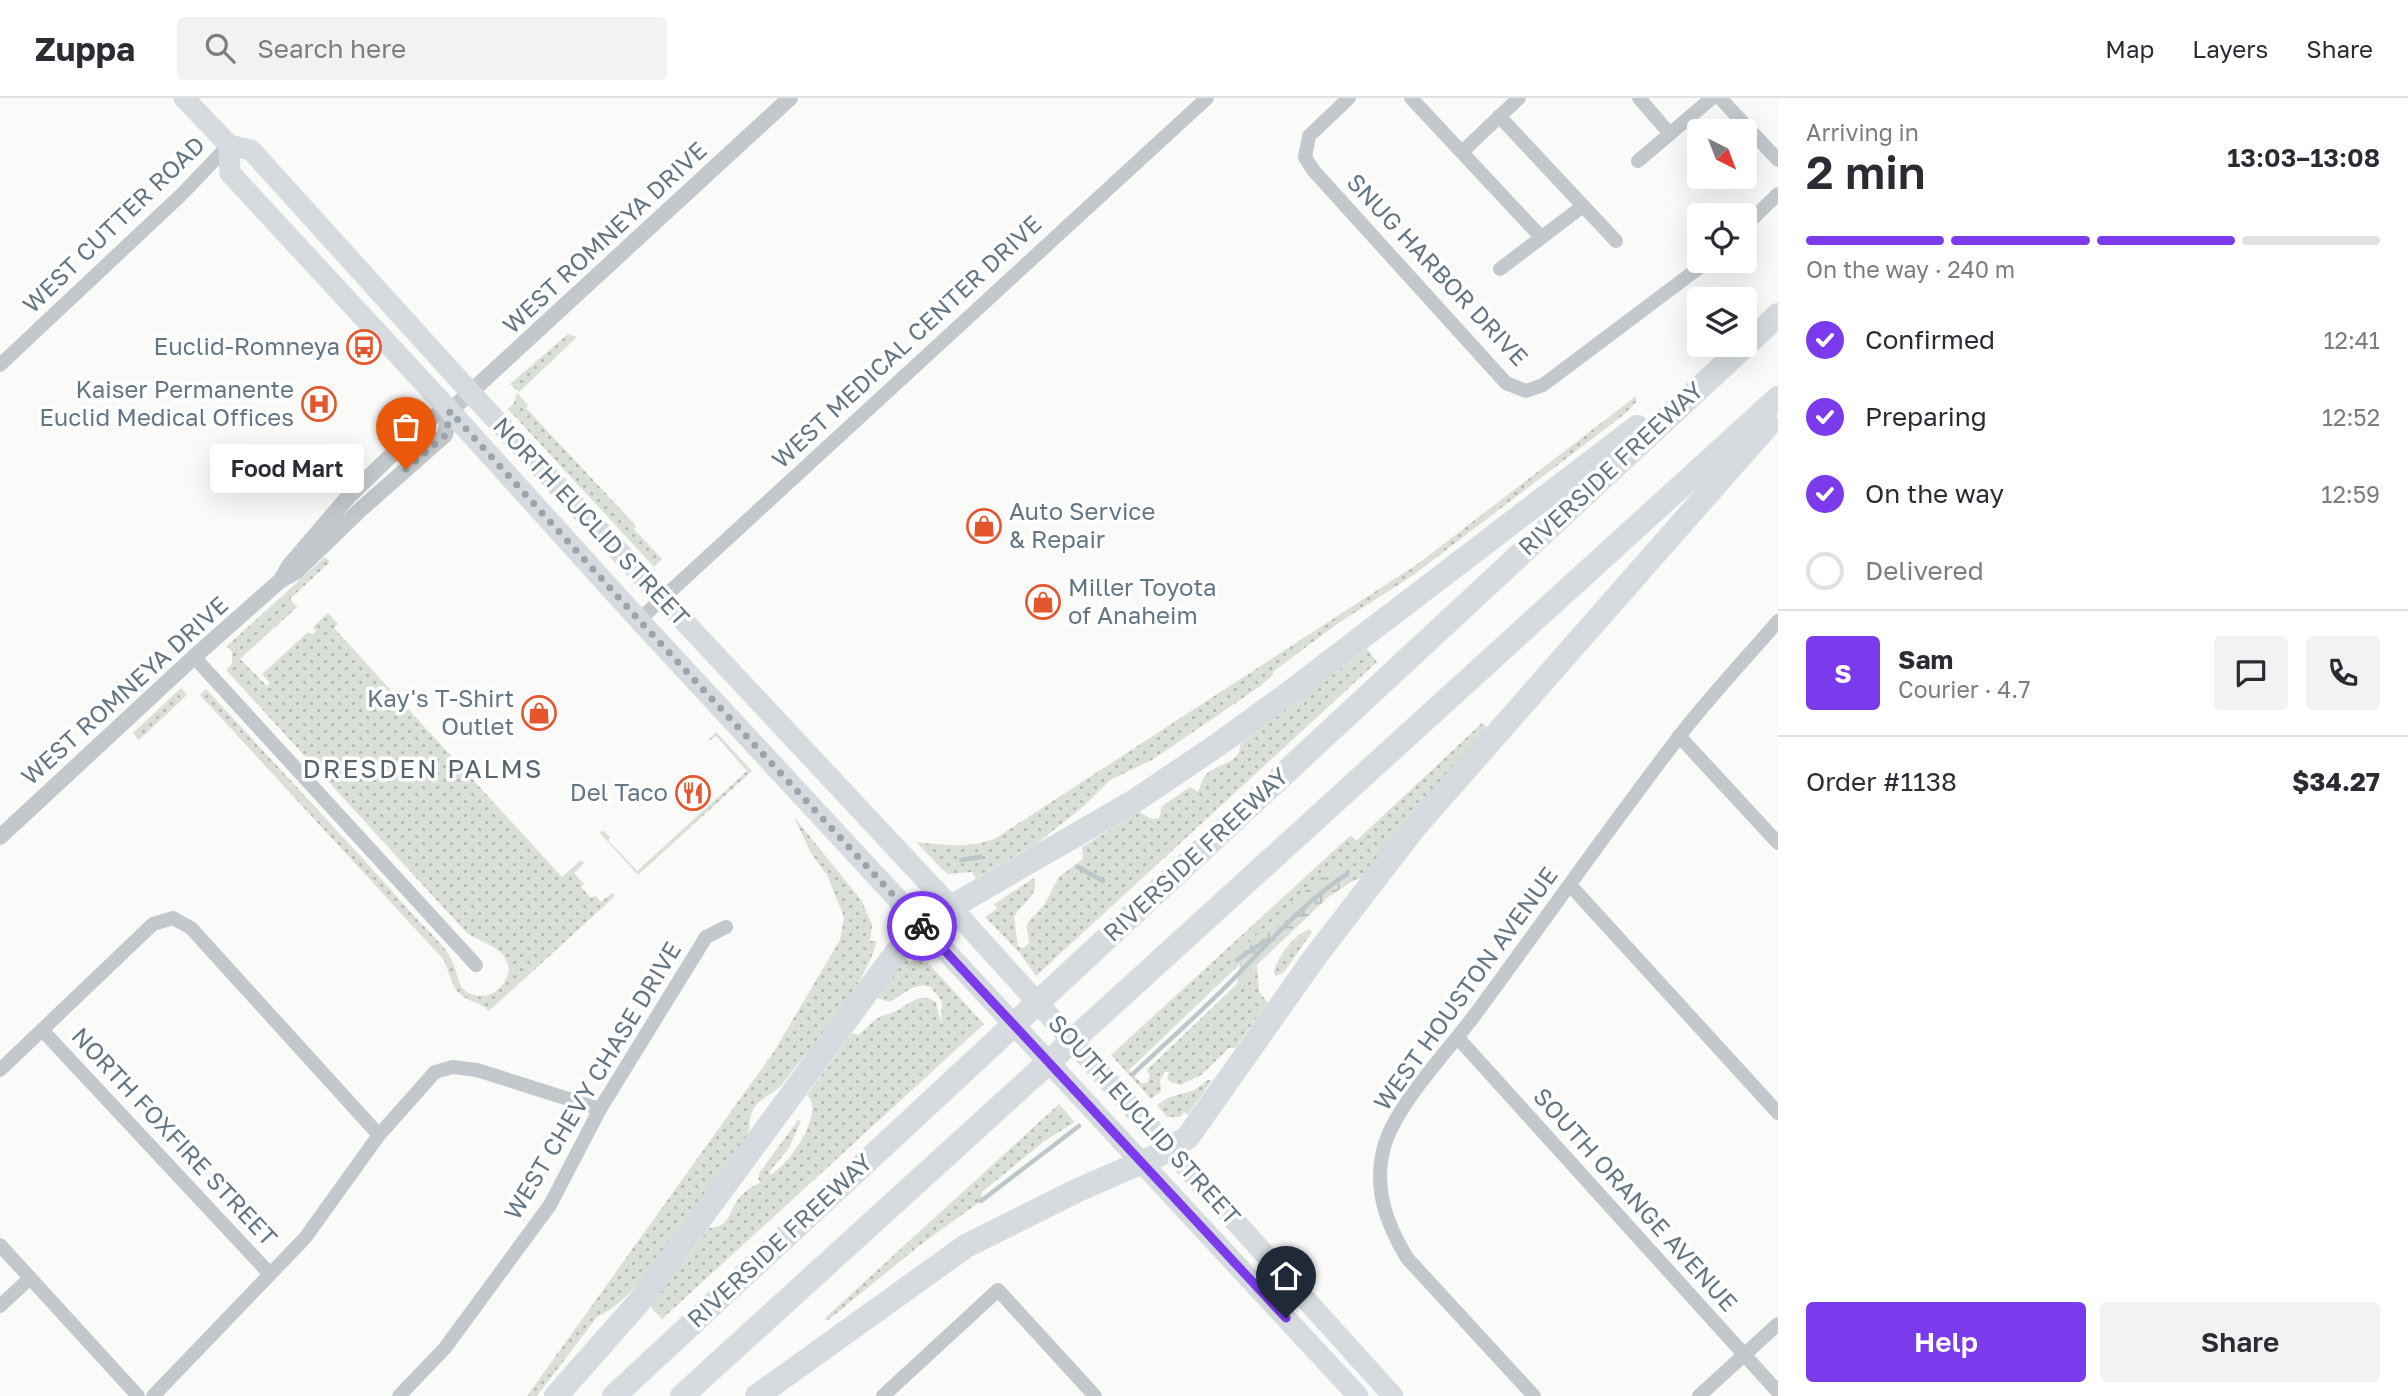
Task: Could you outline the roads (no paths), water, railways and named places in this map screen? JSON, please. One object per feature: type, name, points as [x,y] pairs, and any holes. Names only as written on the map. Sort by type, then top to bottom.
[{"type":"highway","name":"RIVERSIDE FREEWAY","points":[[614,1396],[1778,314]]},
{"type":"highway","points":[[556,1396],[639,1302],[903,943],[922,926],[951,906],[1133,802],[1219,744],[1410,601],[1624,435],[1693,391]]},
{"type":"highway","name":"RIVERSIDE FREEWAY","points":[[682,1396],[1778,398]]},
{"type":"highway","points":[[757,1396],[965,1246],[1078,1190],[1171,1149],[1188,1137],[1315,957],[1415,827],[1514,711],[1778,414]]},
{"type":"main road","name":"NORTH EUCLID STREET","points":[[184,98],[229,145],[251,150],[470,392],[951,906]]},
{"type":"main road","name":"NORTH EUCLID STREET","points":[[229,145],[230,173],[922,926]]},
{"type":"main road","name":"SOUTH EUCLID STREET","points":[[951,906],[1393,1396]]},
{"type":"main road","name":"SOUTH EUCLID STREET","points":[[922,926],[1359,1396]]},
{"type":"street","name":"WEST ROMNEYA DRIVE","points":[[0,836],[194,657],[282,580],[289,566],[348,497],[431,418],[450,411],[790,98]]},
{"type":"street","name":"WEST MEDICAL CENTER DRIVE","points":[[639,620],[1207,98]]},
{"type":"street","name":"SNUG HARBOR DRIVE","points":[[1349,98],[1309,136],[1305,157],[1506,383],[1526,391],[1543,385],[1692,273]]},
{"type":"street","points":[[1411,98],[1541,237]]},
{"type":"street","points":[[1462,152],[1519,98]]},
{"type":"street","points":[[1639,98],[1670,134]]},
{"type":"street","points":[[1638,161],[1712,98]]},
{"type":"street","points":[[1720,98],[1778,160]]},
{"type":"street","points":[[1499,117],[1616,241]]},
{"type":"street","name":"WEST CUTTER ROAD","points":[[0,365],[182,194],[229,145]]},
{"type":"street","points":[[1757,214],[1778,194]]},
{"type":"street","points":[[1500,269],[1583,206]]},
{"type":"street","name":"WEST HOUSTON AVENUE","points":[[1534,1396],[1407,1258],[1392,1234],[1383,1205],[1379,1174],[1385,1145],[1399,1113],[1458,1038],[1679,736],[1778,621]]},
{"type":"street","points":[[194,657],[476,965]]},
{"type":"street","points":[[1679,736],[1778,843]]},
{"type":"street","points":[[1570,885],[1778,1113]]},
{"type":"street","points":[[0,1070],[153,924],[173,918],[191,928],[379,1135]]},
{"type":"street","name":"WEST CHEVY CHASE DRIVE","points":[[399,1396],[445,1348],[550,1205],[600,1109],[706,937],[726,926]]},
{"type":"street","name":"NORTH FOXFIRE STREET","points":[[43,1031],[270,1274]]},
{"type":"street","name":"SOUTH ORANGE AVENUE","points":[[1458,1038],[1778,1392]]},
{"type":"street","points":[[153,1396],[305,1238],[379,1135],[435,1072],[453,1067],[477,1070],[600,1109]]},
{"type":"street","points":[[0,1245],[138,1396]]},
{"type":"street","points":[[0,1306],[30,1278]]},
{"type":"street","points":[[883,1396],[998,1290],[1095,1396]]},
{"type":"street","points":[[1699,1396],[1778,1324]]},
{"type":"waterway","points":[[961,860],[981,857]]},
{"type":"waterway","points":[[1078,867],[1103,881]]},
{"type":"waterway","points":[[1133,1074],[1216,996],[1292,918],[1347,874]]},
{"type":"waterway","points":[[1237,960],[1265,941]]},
{"type":"waterway","points":[[981,1201],[1079,1126]]},
{"type":"place","name":"Euclid-Romneya","points":[[364,347]]},
{"type":"place","name":"Kaiser Permanente Euclid Medical Offices","points":[[319,404]]},
{"type":"place","name":"Food Mart","points":[[406,469]]},
{"type":"place","name":"Auto Service & Repair","points":[[984,526]]},
{"type":"place","name":"Miller Toyota of Anaheim","points":[[1043,602]]},
{"type":"place","name":"Kay's T-Shirt Outlet","points":[[539,713]]},
{"type":"place","name":"Del Taco","points":[[693,793]]},
{"type":"district","name":"DRESDEN PALMS","points":[[423,769]]}]
